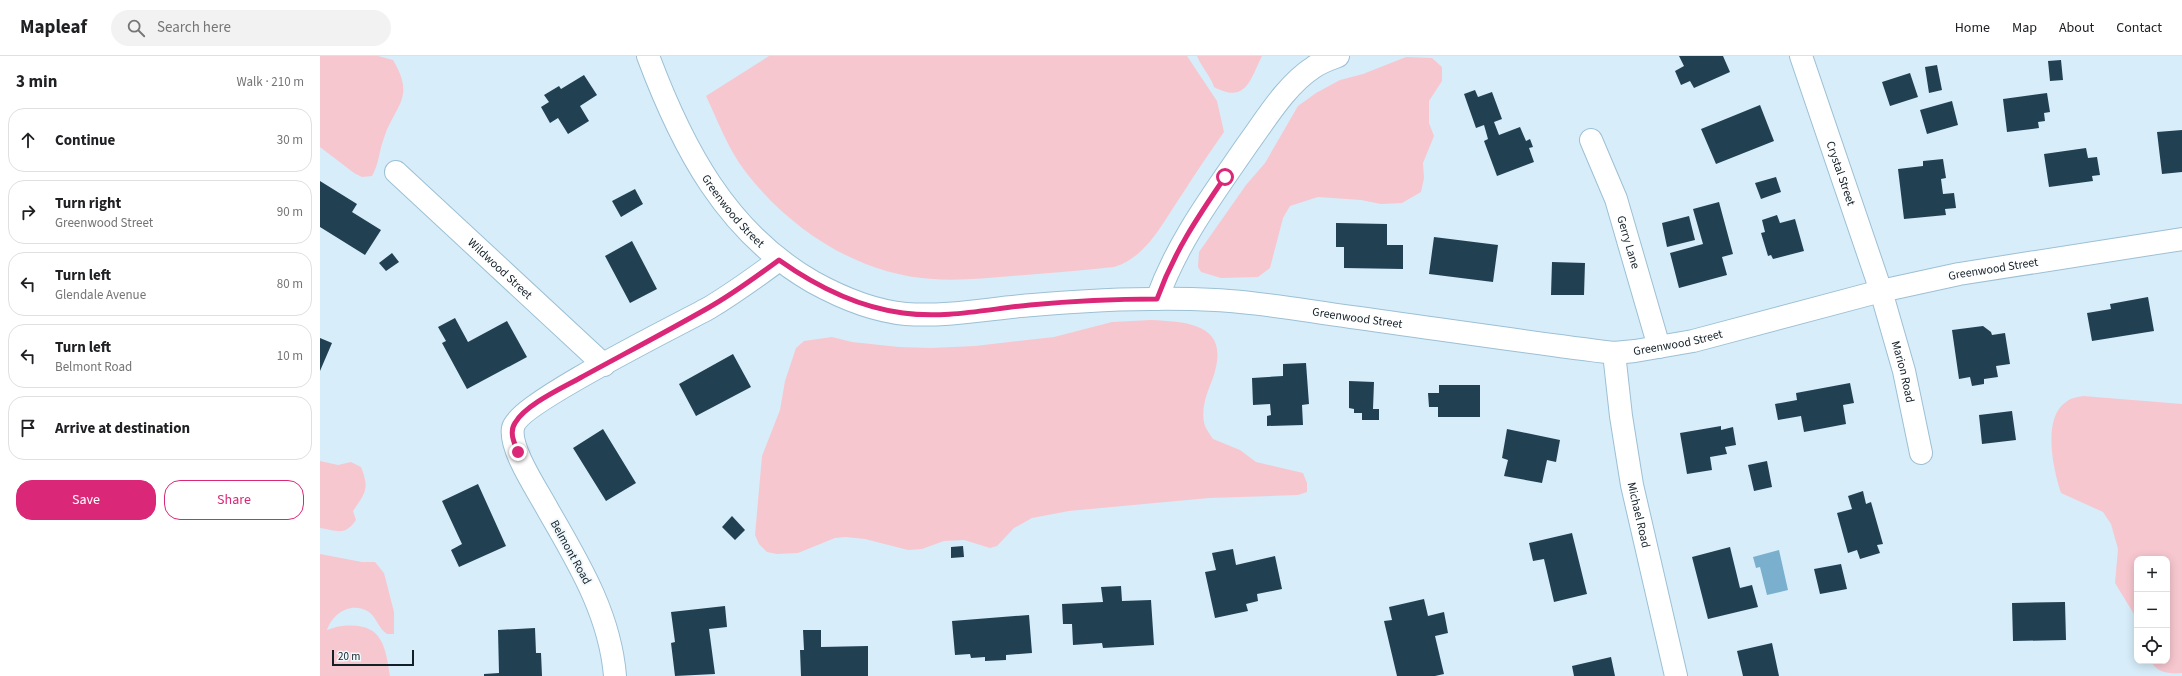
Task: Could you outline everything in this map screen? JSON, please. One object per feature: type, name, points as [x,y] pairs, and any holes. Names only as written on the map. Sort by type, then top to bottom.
[{"type":"street","name":"Greenwood Street","points":[[648,56],[682,138],[713,190],[748,233],[779,260],[829,291],[863,305],[904,314],[955,314],[1052,304],[1157,299],[1220,300],[1614,353],[1693,341],[1881,291],[2015,264],[2182,239]]},
{"type":"street","points":[[1157,299],[1170,264],[1193,224],[1272,111],[1297,82],[1313,68],[1338,56]]},
{"type":"street","name":"Crystal Street","points":[[1801,56],[1881,291]]},
{"type":"street","name":"Gerry Lane","points":[[1591,140],[1616,199],[1659,347]]},
{"type":"street","name":"Wildwood Street","points":[[396,172],[604,365]]},
{"type":"street","points":[[604,365],[710,307],[747,284],[779,260]]},
{"type":"street","name":"Marion Road","points":[[1881,291],[1904,371],[1921,453]]},
{"type":"street","name":"Michael Road","points":[[1614,353],[1621,416],[1632,485],[1676,676]]},
{"type":"street","name":"Belmont Road","points":[[604,365],[531,407],[515,422],[512,433],[514,442],[526,470],[589,583],[607,630],[615,676]]},
{"type":"shaded area","points":[[320,56],[378,56],[393,60],[400,73],[403,84],[401,101],[388,127],[372,176],[362,177],[354,173],[320,147]]},
{"type":"shaded area","points":[[769,56],[1187,56],[1217,101],[1224,132],[1162,226],[1146,246],[1126,262],[1114,267],[972,279],[943,280],[905,276],[879,269],[853,258],[804,230],[763,192],[739,162],[728,144],[706,96]]},
{"type":"shaded area","points":[[1197,56],[1262,56],[1246,87],[1233,93],[1225,92],[1214,87]]},
{"type":"shaded area","points":[[1406,57],[1432,58],[1442,67],[1442,81],[1429,101],[1429,123],[1434,136],[1423,163],[1424,178],[1421,192],[1402,203],[1381,204],[1361,200],[1318,197],[1290,206],[1283,218],[1270,268],[1258,277],[1221,278],[1201,272],[1198,267],[1199,252],[1246,185],[1265,163],[1298,106],[1316,93],[1340,80],[1363,74]]},
{"type":"shaded area","points":[[1151,320],[1181,322],[1193,325],[1204,330],[1212,337],[1217,347],[1217,360],[1203,413],[1205,426],[1213,439],[1240,450],[1256,462],[1303,473],[1307,483],[1307,492],[1298,495],[1209,498],[1069,511],[1032,518],[1014,528],[997,546],[990,548],[964,540],[944,541],[922,549],[908,550],[865,539],[846,537],[835,538],[798,553],[777,554],[767,552],[759,544],[755,535],[762,456],[780,410],[785,381],[796,348],[804,341],[832,337],[852,342],[899,347],[931,348],[975,346],[1054,337],[1112,322]]},
{"type":"shaded area","points":[[2083,396],[2182,404],[2182,673],[2164,672],[2156,668],[2152,664],[2170,664],[2170,556],[2134,556],[2134,614],[2115,583],[2118,549],[2111,524],[2103,512],[2061,493],[2053,458],[2052,431],[2054,420],[2059,410],[2068,401]]},
{"type":"shaded area","points":[[320,461],[338,465],[351,462],[361,467],[364,474],[366,486],[365,490],[361,500],[353,511],[356,520],[345,530],[336,531],[320,528]]},
{"type":"shaded area","points":[[320,554],[362,562],[375,562],[384,573],[394,612],[394,634],[387,634],[384,632],[369,612],[356,608],[349,608],[338,614],[327,630],[340,626],[355,626],[365,627],[373,631],[379,637],[383,645],[390,676],[320,676]]},
{"type":"water","points":[[1779,550],[1788,590],[1767,595],[1760,567],[1756,568],[1753,557]]},
{"type":"building","points":[[1679,56],[1723,56],[1730,72],[1694,88],[1690,81],[1681,85],[1675,71],[1684,66]]},
{"type":"building","points":[[2061,60],[2063,80],[2050,81],[2048,61]]},
{"type":"building","points":[[1937,65],[1942,90],[1929,93],[1925,67]]},
{"type":"building","points":[[1910,73],[1918,97],[1890,106],[1882,82]]},
{"type":"building","points":[[584,75],[597,95],[580,106],[589,121],[568,134],[558,118],[550,123],[541,107],[549,102],[544,95],[559,86],[561,89]]},
{"type":"building","points":[[1475,90],[1478,97],[1492,92],[1502,119],[1494,122],[1499,135],[1520,127],[1526,141],[1530,139],[1533,147],[1529,148],[1534,162],[1497,176],[1484,141],[1488,139],[1484,125],[1476,128],[1464,94]]},
{"type":"building","points":[[2047,93],[2050,112],[2044,113],[2045,121],[2038,122],[2039,128],[2007,132],[2003,99]]},
{"type":"building","points":[[1952,101],[1958,125],[1927,134],[1920,110]]},
{"type":"building","points":[[1760,105],[1774,141],[1716,164],[1701,129]]},
{"type":"building","points":[[2182,130],[2182,172],[2162,174],[2157,132]]},
{"type":"building","points":[[2086,148],[2088,158],[2097,157],[2100,175],[2092,176],[2093,181],[2049,187],[2044,154]]},
{"type":"building","points":[[1943,159],[1946,178],[1941,179],[1943,194],[1954,193],[1956,208],[1945,209],[1946,215],[1904,219],[1898,169],[1923,166],[1923,161]]},
{"type":"building","points":[[1776,177],[1781,192],[1761,199],[1755,183]]},
{"type":"building","points":[[320,181],[357,204],[352,212],[381,230],[365,255],[320,227]]},
{"type":"building","points":[[635,189],[643,204],[621,217],[612,201]]},
{"type":"building","points":[[1719,202],[1733,254],[1722,257],[1727,275],[1679,288],[1670,253],[1703,244],[1693,209]]},
{"type":"building","points":[[1777,215],[1780,223],[1795,219],[1804,251],[1773,259],[1771,255],[1768,256],[1761,233],[1765,232],[1762,220]]},
{"type":"building","points":[[1689,216],[1695,240],[1667,247],[1662,223]]},
{"type":"building","points":[[1336,223],[1387,224],[1387,245],[1403,245],[1403,269],[1344,268],[1344,247],[1336,247]]},
{"type":"building","points":[[1434,237],[1498,245],[1493,282],[1429,274]]},
{"type":"building","points":[[632,241],[657,289],[630,303],[605,256]]},
{"type":"building","points":[[392,253],[399,262],[386,271],[379,263]]},
{"type":"building","points":[[1552,262],[1585,263],[1584,295],[1551,295]]},
{"type":"building","points":[[2148,297],[2154,331],[2092,341],[2087,313],[2111,309],[2110,304]]},
{"type":"building","points":[[455,318],[468,342],[507,321],[527,357],[467,389],[442,343],[446,341],[438,327]]},
{"type":"building","points":[[1983,326],[1991,332],[1992,335],[2005,333],[2010,364],[1996,366],[1998,377],[1984,379],[1984,384],[1972,386],[1970,377],[1959,379],[1952,330]]},
{"type":"building","points":[[320,338],[332,343],[320,371]]},
{"type":"building","points":[[733,354],[751,387],[696,416],[679,384]]},
{"type":"building","points":[[1306,363],[1309,404],[1302,405],[1303,425],[1267,426],[1267,416],[1271,415],[1270,404],[1253,405],[1252,378],[1283,376],[1283,364]]},
{"type":"building","points":[[1349,381],[1374,382],[1373,409],[1379,409],[1379,420],[1362,420],[1362,413],[1354,413],[1354,409],[1349,408]]},
{"type":"building","points":[[1850,383],[1854,403],[1843,405],[1846,424],[1804,432],[1801,416],[1778,420],[1775,404],[1797,400],[1796,393]]},
{"type":"building","points":[[1439,385],[1480,385],[1480,417],[1438,417],[1438,407],[1429,407],[1428,393],[1439,393]]},
{"type":"building","points":[[2012,411],[2016,440],[1982,444],[1979,415]]},
{"type":"building","points":[[1721,426],[1721,430],[1733,427],[1736,445],[1725,447],[1727,454],[1710,457],[1712,470],[1687,474],[1680,433]]},
{"type":"building","points":[[603,429],[636,483],[606,501],[573,448]]},
{"type":"building","points":[[1507,429],[1560,440],[1556,462],[1547,460],[1542,483],[1504,476],[1508,460],[1502,458]]},
{"type":"building","points":[[1767,461],[1772,487],[1754,491],[1748,465]]},
{"type":"building","points":[[478,484],[506,546],[459,567],[451,550],[462,544],[442,501]]},
{"type":"building","points":[[1863,491],[1866,504],[1871,502],[1883,544],[1877,545],[1880,553],[1860,559],[1857,550],[1848,553],[1837,513],[1852,509],[1848,496]]},
{"type":"building","points":[[732,516],[745,530],[735,540],[722,527]]},
{"type":"building","points":[[1572,533],[1587,594],[1554,602],[1544,559],[1533,561],[1529,543]]},
{"type":"building","points":[[963,546],[964,557],[951,558],[951,547]]},
{"type":"building","points":[[1730,547],[1740,588],[1752,585],[1758,607],[1708,619],[1692,557]]},
{"type":"building","points":[[1233,549],[1236,565],[1275,556],[1282,589],[1257,594],[1258,601],[1246,604],[1248,611],[1215,618],[1205,572],[1216,570],[1212,553]]},
{"type":"building","points":[[1841,564],[1847,589],[1820,594],[1814,569]]},
{"type":"building","points":[[1121,586],[1122,601],[1151,600],[1154,645],[1103,648],[1102,643],[1073,645],[1072,624],[1063,624],[1062,604],[1103,602],[1101,587]]},
{"type":"building","points":[[1424,599],[1428,616],[1444,612],[1448,633],[1435,636],[1444,674],[1435,676],[1397,676],[1384,621],[1392,620],[1389,607]]},
{"type":"building","points":[[2065,602],[2066,640],[2013,641],[2012,603]]},
{"type":"building","points":[[725,606],[727,627],[709,629],[715,674],[675,676],[671,643],[675,642],[671,612]]},
{"type":"building","points":[[1029,615],[1032,653],[1006,655],[1006,660],[985,661],[985,657],[971,658],[970,654],[955,655],[952,621]]},
{"type":"building","points":[[535,628],[536,653],[541,653],[542,676],[484,676],[484,674],[499,673],[498,630]]},
{"type":"building","points":[[803,630],[821,630],[821,647],[868,646],[868,676],[801,676],[800,650],[804,650]]},
{"type":"building","points":[[1772,643],[1779,676],[1743,676],[1737,651]]},
{"type":"building","points":[[1611,657],[1615,676],[1574,676],[1572,666]]},
{"type":"route","points":[[518,452],[512,436],[513,426],[517,419],[531,407],[562,388],[710,307],[747,284],[779,260],[829,291],[863,305],[904,314],[955,314],[1029,305],[1157,299],[1168,268],[1173,259],[1193,224],[1225,177]]}]
